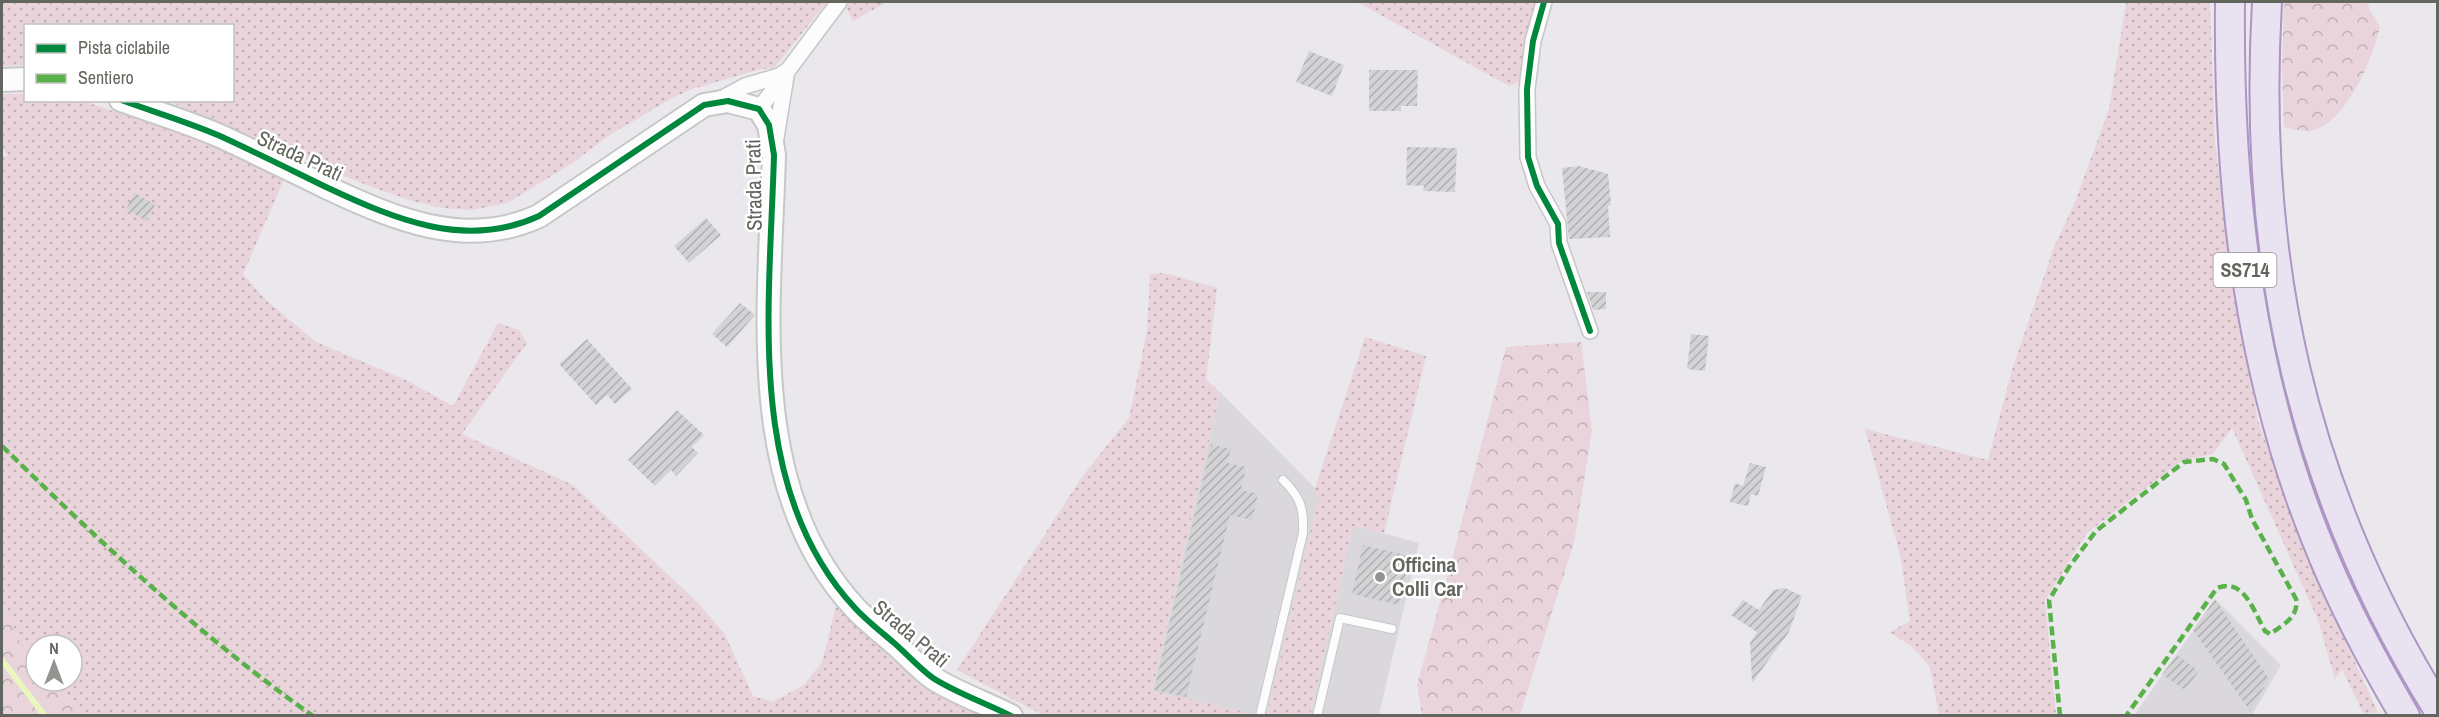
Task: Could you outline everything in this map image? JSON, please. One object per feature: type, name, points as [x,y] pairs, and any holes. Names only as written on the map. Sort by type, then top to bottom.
[{"type":"highway","name":"SS714","points":[[2230,2],[2230,101],[2239,224],[2246,280],[2263,370],[2301,498],[2324,558],[2372,659],[2405,716]]},
{"type":"highway","name":"SS714","points":[[2267,2],[2263,117],[2270,228],[2295,375],[2316,448],[2350,542],[2380,609],[2438,709]]},
{"type":"highway","points":[[2372,659],[2389,716]]},
{"type":"street","points":[[759,109],[839,2]]},
{"type":"street","points":[[1544,2],[1533,41],[1527,89],[1528,157],[1537,186],[1558,224],[1562,251],[1590,331]]},
{"type":"street","points":[[716,102],[745,86],[779,76],[788,70]]},
{"type":"street","points":[[774,155],[778,113],[788,70]]},
{"type":"street","points":[[2,80],[24,79]]},
{"type":"street","name":"Strada Prati","points":[[126,102],[217,135],[382,213],[415,224],[471,231],[524,223],[539,216],[704,105],[716,102],[744,104],[759,109],[769,125],[774,155],[769,365],[773,414],[783,472],[798,513],[813,549],[855,608],[934,678],[1011,716]]},
{"type":"lane","points":[[1260,716],[1303,533],[1304,514],[1296,493],[1283,480]]},
{"type":"lane","points":[[1317,716],[1340,618],[1392,629]]},
{"type":"shaded area","points":[[1220,392],[1318,493],[1267,715],[1152,692]]},
{"type":"shaded area","points":[[1353,525],[1419,543],[1379,715],[1310,716]]},
{"type":"shaded area","points":[[2215,599],[2281,665],[2252,715],[2134,716]]},
{"type":"green space","points":[[2,2],[827,2],[774,68],[761,69],[692,89],[674,97],[608,136],[574,162],[507,203],[471,210],[443,208],[408,200],[359,182],[170,102],[234,102],[234,24],[24,24],[24,65],[2,66]]},
{"type":"green space","points":[[843,2],[887,2],[853,21]]},
{"type":"green space","points":[[1357,2],[1537,2],[1523,53],[1519,82],[1509,86]]},
{"type":"green space","points":[[2126,2],[2210,2],[2215,140],[2226,238],[2258,421],[2308,558],[2378,713],[2364,715],[2342,669],[2335,679],[2318,620],[2232,428],[2213,454],[2181,461],[2087,533],[2045,600],[2056,715],[1939,715],[1930,667],[1911,646],[1890,632],[1910,621],[1900,554],[1865,429],[1988,460],[2012,370],[2054,247],[2075,202],[2109,109]]},
{"type":"green space","points":[[2284,2],[2368,2],[2369,9],[2380,27],[2371,55],[2356,88],[2336,116],[2324,126],[2311,131],[2284,127],[2282,64]]},
{"type":"green space","points":[[2,94],[24,94],[24,102],[86,102],[232,151],[285,177],[243,274],[267,301],[316,342],[408,381],[453,406],[498,323],[519,330],[527,343],[462,434],[573,485],[696,601],[724,633],[753,696],[772,702],[804,685],[822,662],[836,606],[892,659],[987,715],[83,715],[64,693],[84,693],[84,633],[24,633],[24,647],[2,602],[2,156],[9,156],[2,148]]},
{"type":"green space","points":[[1164,273],[1217,288],[1206,380],[1220,392],[1152,691],[1259,715],[1043,715],[957,670],[1082,477],[1129,418],[1147,331],[1150,274]]},
{"type":"green space","points":[[1365,337],[1426,356],[1384,533],[1353,526],[1310,715],[1267,715],[1318,500],[1315,488]]},
{"type":"green space","points":[[1581,342],[1592,431],[1574,542],[1520,715],[1422,715],[1417,685],[1454,552],[1506,347]]},
{"type":"green space","points":[[2,602],[24,647],[24,693],[64,693],[83,715],[2,715]]},
{"type":"building","points":[[1309,51],[1344,65],[1332,96],[1296,82]]},
{"type":"building","points":[[1369,70],[1418,70],[1417,106],[1401,106],[1401,111],[1369,111]]},
{"type":"building","points":[[1407,147],[1457,148],[1455,192],[1423,191],[1424,186],[1406,185]]},
{"type":"building","points":[[1579,166],[1608,174],[1611,205],[1608,206],[1610,237],[1569,239],[1562,168]]},
{"type":"building","points":[[135,193],[155,205],[146,221],[126,209]]},
{"type":"building","points":[[706,218],[721,235],[689,263],[674,246]]},
{"type":"building","points":[[1587,292],[1606,292],[1606,309],[1593,310]]},
{"type":"building","points":[[740,303],[755,315],[727,347],[712,334]]},
{"type":"building","points":[[1691,334],[1709,336],[1705,371],[1687,369]]},
{"type":"building","points":[[587,339],[632,389],[615,404],[607,395],[596,405],[559,364]]},
{"type":"building","points":[[677,410],[704,435],[692,447],[698,453],[676,476],[671,470],[655,486],[628,460]]},
{"type":"building","points":[[1211,444],[1231,449],[1227,463],[1246,467],[1241,490],[1258,494],[1252,520],[1230,515],[1186,697],[1154,690]]},
{"type":"building","points":[[1750,463],[1766,467],[1758,496],[1751,494],[1748,506],[1730,502],[1735,483],[1743,486]]},
{"type":"building","points":[[1363,545],[1410,556],[1399,605],[1352,594]]},
{"type":"building","points":[[1785,588],[1802,596],[1789,632],[1752,683],[1750,643],[1757,632],[1731,615],[1743,600],[1759,610],[1773,590]]},
{"type":"building","points":[[2215,599],[2269,679],[2250,711],[2193,630]]},
{"type":"building","points":[[2177,655],[2199,671],[2185,690],[2162,674]]},
{"type":"waterway","points":[[2,660],[45,716]]},
{"type":"marked path","points":[[2,446],[76,517],[191,621],[313,716]]},
{"type":"marked path","points":[[2060,716],[2049,600],[2069,567],[2096,531],[2184,462],[2213,459],[2224,464],[2246,500],[2252,519],[2296,599],[2295,611],[2285,623],[2270,634],[2265,631],[2252,606],[2241,592],[2234,587],[2217,588],[2126,716]]},
{"type":"cycle path","points":[[1544,2],[1533,41],[1527,89],[1528,157],[1537,186],[1558,224],[1559,243],[1590,331]]},
{"type":"cycle path","points":[[127,102],[220,136],[378,210],[431,226],[457,230],[484,230],[512,226],[539,216],[704,105],[728,101],[759,109],[769,125],[774,155],[769,272],[771,393],[780,452],[795,508],[819,560],[864,617],[933,678],[1011,716]]},
{"type":"place","name":"Officina Colli Car","points":[[1380,577]]}]
